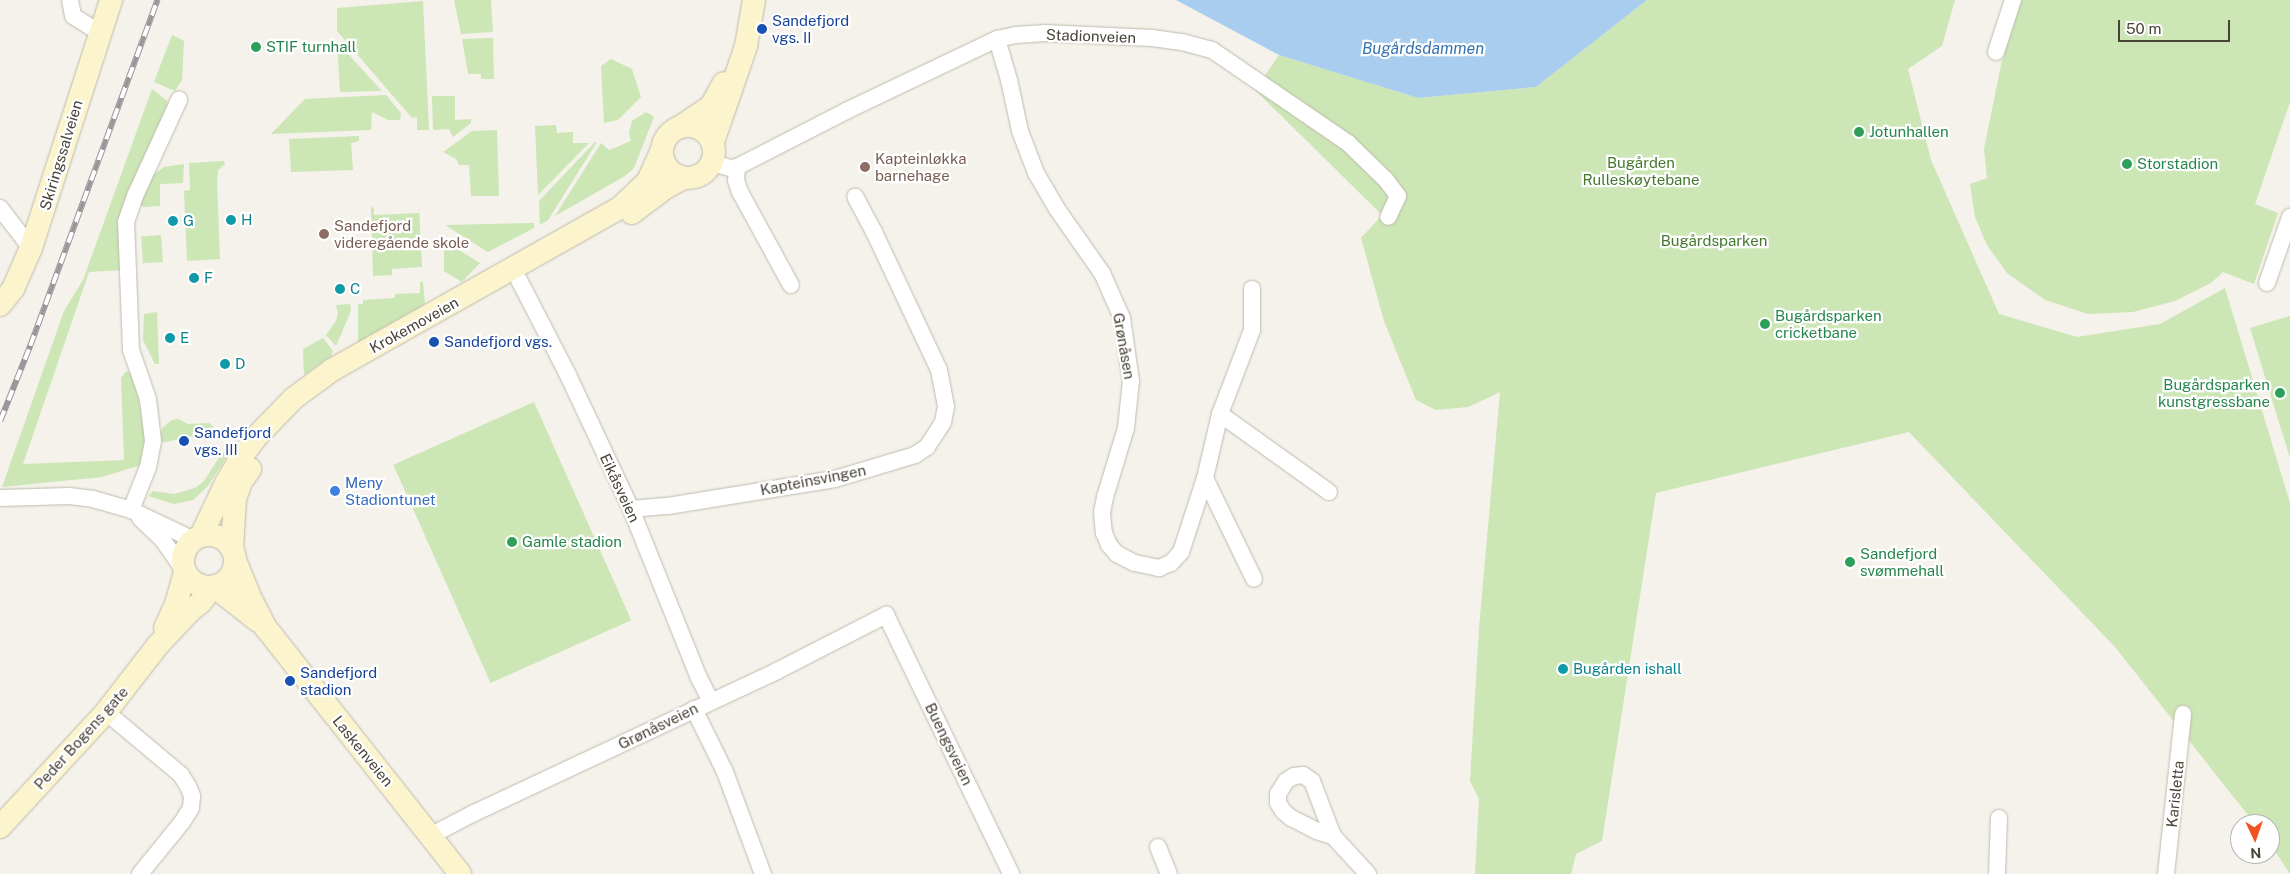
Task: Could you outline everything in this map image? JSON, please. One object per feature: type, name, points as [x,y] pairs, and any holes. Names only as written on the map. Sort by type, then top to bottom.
[{"type":"main road","name":"Skiringssalveien","points":[[0,305],[12,289],[31,248],[111,0]]},
{"type":"main road","name":"Krokemoveien","points":[[234,554],[234,513],[241,482],[277,431],[301,408],[347,375],[605,232],[665,188],[684,178],[700,175],[712,153],[746,46],[754,0]]},
{"type":"main road","name":"Krokemoveien","points":[[197,538],[240,459],[255,438],[294,398],[332,370],[620,208],[648,181],[668,136],[710,106],[746,46]]},
{"type":"main road","points":[[680,127],[697,127],[704,131],[712,153]]},
{"type":"main road","points":[[662,150],[665,164],[669,170],[684,178]]},
{"type":"main road","points":[[216,536],[226,541],[234,554],[234,570],[228,579],[214,587],[195,584],[184,572],[184,553],[197,538],[216,536]]},
{"type":"main road","name":"Laskenveien","points":[[234,554],[249,595],[266,628],[460,874]]},
{"type":"main road","name":"Peder Bogens gate","points":[[158,645],[176,604],[184,572]]},
{"type":"main road","name":"Laskenveien","points":[[214,587],[266,628]]},
{"type":"main road","name":"Peder Bogens gate","points":[[0,827],[106,712],[158,645],[214,587]]},
{"type":"street","points":[[70,0],[73,16],[100,33]]},
{"type":"street","points":[[1996,52],[2013,0]]},
{"type":"street","name":"Stadionveien","points":[[737,167],[846,111],[997,40],[1016,35],[1045,33],[1127,37],[1182,42],[1212,50],[1236,64],[1348,143],[1380,174],[1398,196],[1388,217]]},
{"type":"street","name":"Grønåsen","points":[[997,40],[1009,80],[1020,131],[1036,173],[1057,209],[1102,273],[1122,318],[1131,382],[1126,428],[1102,512],[1104,533],[1109,545],[1117,554],[1135,563],[1159,568],[1171,563],[1180,552],[1205,478],[1220,414],[1252,330],[1252,289]]},
{"type":"street","points":[[132,511],[148,467],[153,441],[148,398],[131,350],[126,222],[135,196],[179,100]]},
{"type":"street","points":[[712,153],[731,168],[737,167],[736,180],[740,192],[791,285]]},
{"type":"street","name":"Kapteinsvingen","points":[[631,509],[668,506],[834,479],[915,454],[927,447],[943,422],[946,406],[939,370],[856,197]]},
{"type":"street","points":[[0,208],[31,248]]},
{"type":"street","points":[[2267,283],[2290,217]]},
{"type":"street","name":"Eikåsveien","points":[[519,280],[562,364],[631,509],[698,676],[711,701]]},
{"type":"street","points":[[1220,414],[1329,492]]},
{"type":"street","points":[[1205,478],[1254,579]]},
{"type":"street","points":[[0,498],[69,496],[93,499],[132,511],[197,538]]},
{"type":"street","points":[[132,511],[162,539],[184,572]]},
{"type":"street","name":"Grønåsveien","points":[[430,836],[474,813],[711,701],[886,615]]},
{"type":"street","name":"Buengsveien","points":[[886,615],[1011,874]]},
{"type":"street","points":[[694,709],[724,772],[763,874]]},
{"type":"street","points":[[106,712],[182,775],[192,796],[191,808],[183,821],[140,874]]},
{"type":"street","name":"Karisletta","points":[[2166,874],[2183,714]]},
{"type":"street","points":[[1996,874],[1999,818]]},
{"type":"street","points":[[1333,836],[1368,874]]},
{"type":"street","points":[[1158,847],[1169,874]]},
{"type":"green space","points":[[454,0],[491,0],[493,32],[461,34]]},
{"type":"green space","name":"Bugårdsparken","points":[[1647,0],[1955,0],[1942,46],[1908,69],[1931,160],[1999,314],[2077,337],[2160,324],[2225,288],[2290,503],[2290,874],[2280,858],[2280,814],[2247,814],[2115,647],[1909,432],[1656,493],[1602,841],[1576,854],[1571,874],[1475,874],[1479,799],[1470,781],[1479,628],[1500,392],[1468,407],[1436,410],[1416,400],[1384,321],[1361,238],[1382,215],[1255,90],[1279,55],[1418,98],[1536,87]]},
{"type":"green space","name":"Storstadion","points":[[2021,0],[2290,0],[2290,102],[2255,204],[2278,213],[2254,284],[2223,272],[2211,283],[2175,301],[2133,312],[2088,314],[2045,300],[2007,273],[1987,245],[1975,217],[1970,184],[1987,178],[1984,149],[2001,65]]},
{"type":"green space","points":[[423,1],[429,130],[417,130],[417,117],[412,118],[337,31],[337,8]]},
{"type":"green space","points":[[172,35],[184,41],[182,80],[175,91],[154,82]]},
{"type":"green space","points":[[493,38],[494,79],[481,79],[481,74],[468,74],[462,39]]},
{"type":"green space","points":[[337,42],[382,91],[340,92]]},
{"type":"green space","points":[[611,59],[632,69],[641,97],[618,120],[604,123],[601,66]]},
{"type":"green space","points":[[152,89],[167,101],[167,109],[150,151],[123,270],[89,272],[23,464],[124,460],[121,378],[126,371],[133,374],[145,433],[146,442],[143,461],[138,466],[102,477],[2,487],[64,311],[83,280]]},
{"type":"green space","points":[[386,95],[401,113],[400,120],[388,120],[372,112],[371,130],[271,134],[305,99]]},
{"type":"green space","points":[[432,96],[455,96],[455,120],[471,119],[471,123],[453,137],[449,129],[433,130]]},
{"type":"green space","points":[[646,112],[654,117],[634,168],[625,176],[555,216],[601,143],[609,150],[631,141],[629,133],[632,121]]},
{"type":"green space","points":[[556,125],[557,133],[573,132],[573,143],[589,143],[538,195],[535,126]]},
{"type":"green space","points":[[497,130],[499,196],[471,196],[469,165],[459,165],[456,159],[443,152],[472,131]]},
{"type":"green space","points":[[359,136],[359,141],[351,143],[353,170],[291,172],[289,139]]},
{"type":"green space","points":[[597,142],[548,220],[540,225],[539,201]]},
{"type":"green space","points":[[224,161],[225,164],[218,170],[217,182],[220,259],[187,261],[184,191],[190,190],[189,163]]},
{"type":"green space","points":[[184,164],[183,183],[160,184],[160,206],[144,207],[137,203],[153,175],[164,167]]},
{"type":"green space","points":[[419,205],[422,267],[392,269],[392,275],[373,276],[371,207],[374,208],[374,215],[419,213]]},
{"type":"green space","points":[[534,223],[534,228],[488,252],[445,225]]},
{"type":"green space","points":[[161,235],[163,262],[143,263],[141,236]]},
{"type":"green space","points":[[454,247],[480,263],[462,282],[444,271],[444,250]]},
{"type":"green space","points":[[420,282],[423,282],[425,304],[358,342],[358,304],[363,304],[363,300],[395,298],[395,294],[420,293]]},
{"type":"green space","points":[[350,304],[351,311],[336,346],[326,335],[336,321],[338,313],[336,305]]},
{"type":"green space","points":[[157,312],[159,364],[155,364],[143,340],[144,314]]},
{"type":"green space","name":"Bugårdsparken kunstgressbane","points":[[2290,316],[2290,458],[2250,328]]},
{"type":"green space","points":[[323,338],[333,351],[331,356],[304,375],[303,349]]},
{"type":"green space","name":"Gamle stadion","points":[[534,402],[631,620],[491,683],[393,465]]},
{"type":"green space","points":[[178,419],[188,424],[209,423],[219,431],[160,443],[162,428],[172,420]]},
{"type":"green space","points":[[228,448],[232,448],[208,486],[193,500],[174,504],[148,496],[153,491],[174,494],[195,488],[204,481],[220,456]]},
{"type":"water","name":"Bugårdsdammen","points":[[1176,0],[1647,0],[1536,87],[1418,98],[1279,55]]},
{"type":"railway","points":[[0,421],[30,346],[157,0]]},
{"type":"place","name":"Sandefjord vgs. II","points":[[762,29]]},
{"type":"place","name":"STIF turnhall","points":[[256,47]]},
{"type":"place","name":"Jotunhallen","points":[[1859,132]]},
{"type":"place","name":"Storstadion","points":[[2127,164]]},
{"type":"place","name":"Kapteinløkka barnehage","points":[[865,167]]},
{"type":"place","name":"H","points":[[231,220]]},
{"type":"place","name":"G","points":[[173,221]]},
{"type":"place","name":"Sandefjord videregående skole","points":[[324,234]]},
{"type":"place","name":"F","points":[[194,278]]},
{"type":"place","name":"C","points":[[340,289]]},
{"type":"place","name":"Bugårdsparken cricketbane","points":[[1765,324]]},
{"type":"place","name":"E","points":[[170,338]]},
{"type":"place","name":"Sandefjord vgs.","points":[[434,342]]},
{"type":"place","name":"D","points":[[225,364]]},
{"type":"place","name":"Bugårdsparken kunstgressbane","points":[[2280,393]]},
{"type":"place","name":"Sandefjord vgs. III","points":[[184,441]]},
{"type":"place","name":"Meny Stadiontunet","points":[[335,491]]},
{"type":"place","name":"Gamle stadion","points":[[512,542]]},
{"type":"place","name":"Sandefjord svømmehall","points":[[1850,562]]},
{"type":"place","name":"Bugården ishall","points":[[1563,669]]},
{"type":"place","name":"Sandefjord stadion","points":[[290,681]]},
{"type":"park label","name":"Bugården Rulleskøytebane","points":[[1641,170]]}]
